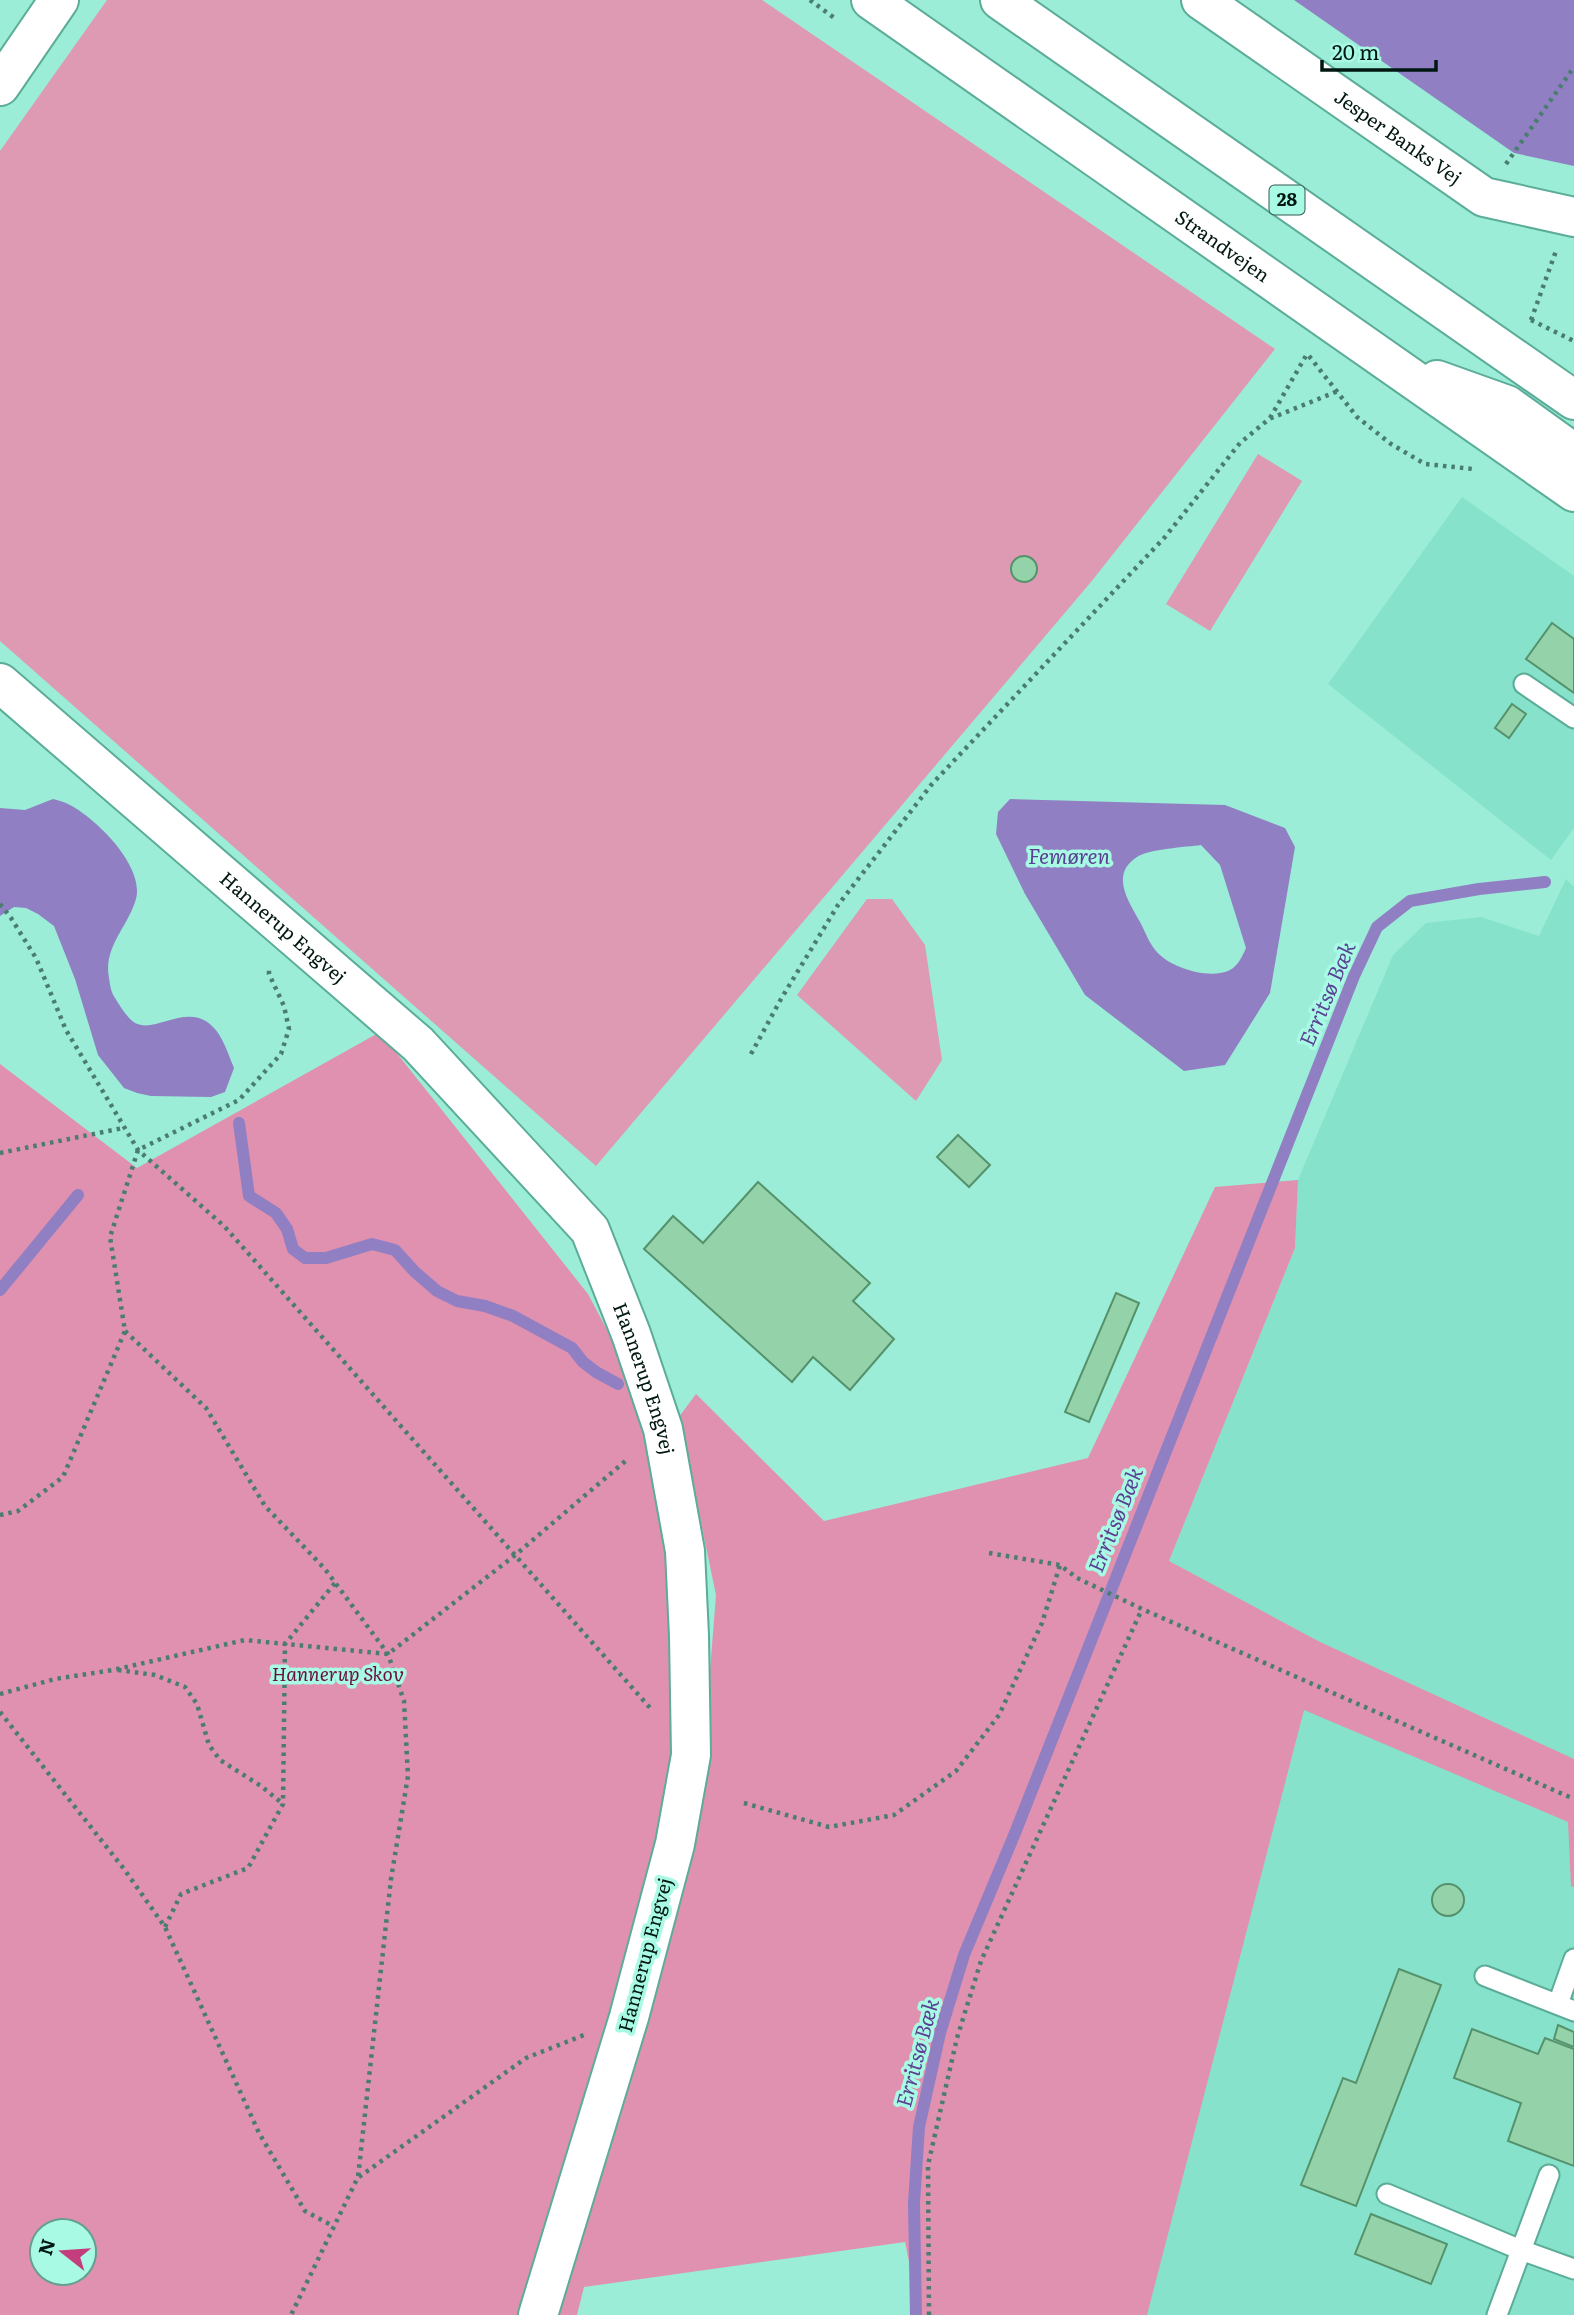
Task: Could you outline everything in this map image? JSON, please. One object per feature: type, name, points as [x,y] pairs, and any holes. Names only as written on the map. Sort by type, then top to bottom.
[{"type":"street","points":[[0,86],[59,0]]},
{"type":"street","name":"Strandvejen","points":[[871,0],[1574,492]]},
{"type":"street","name":"28","points":[[1000,0],[1574,400]]},
{"type":"street","name":"Jesper Banks Vej","points":[[1201,0],[1484,197],[1571,216]]},
{"type":"street","points":[[1386,361],[1507,405],[1574,453]]},
{"type":"street","name":"Hannerup Engvej","points":[[0,683],[418,1044],[590,1230],[623,1309],[663,1429],[685,1551],[691,1755],[675,1844],[629,2017],[538,2315]]},
{"type":"lane","points":[[1524,684],[1574,718]]},
{"type":"lane","points":[[1485,1976],[1566,2007],[1574,1959]]},
{"type":"lane","points":[[1497,2315],[1549,2175]]},
{"type":"lane","points":[[1387,2194],[1574,2269]]},
{"type":"path","points":[[1501,172],[1574,67]]},
{"type":"path","points":[[1531,320],[1571,216]]},
{"type":"path","points":[[1269,419],[1307,354]]},
{"type":"path","points":[[751,1054],[838,905],[932,784],[1165,537],[1240,443],[1269,419],[1338,391]]},
{"type":"path","points":[[0,904],[36,958],[66,1030],[138,1150],[224,1226],[691,1755]]},
{"type":"path","points":[[0,1516],[18,1511],[63,1477],[125,1331],[110,1237],[138,1150],[239,1100],[281,1054],[289,1030],[285,1006],[269,974],[270,952],[285,930]]},
{"type":"path","points":[[0,1153],[123,1128]]},
{"type":"path","points":[[125,1331],[206,1408],[265,1506],[324,1569],[388,1654],[404,1701],[408,1776],[391,1879],[358,2177],[291,2315]]},
{"type":"path","points":[[0,1694],[55,1679],[113,1670],[245,1640],[388,1654],[514,1556],[663,1429]]},
{"type":"path","points":[[989,1553],[1059,1564],[1077,1578],[1142,1609],[1574,1799]]},
{"type":"path","points":[[744,1803],[830,1828],[894,1815],[956,1771],[999,1715],[1041,1623],[1059,1564]]},
{"type":"path","points":[[165,1927],[181,1894],[248,1868],[282,1804],[285,1644],[335,1583]]},
{"type":"path","points":[[929,2315],[929,2165],[961,2025],[981,1961],[1142,1609]]},
{"type":"path","points":[[113,1670],[155,1675],[185,1687],[197,1704],[209,1745],[220,1760],[261,1786],[282,1804]]},
{"type":"path","points":[[0,1712],[124,1869],[165,1927],[259,2133],[305,2211],[333,2226]]},
{"type":"path","points":[[358,2177],[526,2058],[629,2017]]},
{"type":"shaded area","points":[[107,0],[762,0],[1275,349],[1091,582],[596,1166],[0,641],[0,151]]},
{"type":"shaded area","points":[[1258,454],[1302,481],[1210,631],[1166,604]]},
{"type":"shaded area","points":[[1462,497],[1574,576],[1574,828],[1551,860],[1328,684]]},
{"type":"shaded area","points":[[1566,879],[1574,887],[1574,2315],[1147,2315],[1169,1561],[1295,1248],[1298,1180],[1393,955],[1426,923],[1481,917],[1539,936]]},
{"type":"shaded area","points":[[867,899],[892,899],[925,945],[942,1060],[916,1101],[797,995]]},
{"type":"green space","name":"Hannerup Skov","points":[[380,1032],[588,1294],[631,1375],[672,1549],[677,1704],[669,1796],[596,2063],[520,2315],[0,2315],[0,1064],[137,1168]]},
{"type":"green space","points":[[1298,1180],[1295,1248],[1169,1561],[1320,1642],[1574,1759],[1574,1887],[1571,1886],[1568,1822],[1304,1710],[1147,2315],[920,2315],[905,2242],[584,2287],[577,2315],[555,2315],[699,1810],[716,1595],[679,1417],[696,1394],[824,1521],[1088,1458],[1215,1187]]},
{"type":"water","points":[[1294,0],[1574,0],[1574,166],[1514,153]]},
{"type":"water","points":[[53,799],[79,810],[104,831],[126,858],[133,872],[137,886],[136,899],[113,947],[108,967],[114,996],[126,1015],[135,1023],[152,1025],[192,1017],[202,1019],[212,1026],[222,1040],[234,1068],[225,1092],[211,1097],[151,1096],[124,1088],[98,1055],[75,979],[54,926],[26,908],[14,907],[0,916],[0,808],[25,810]]},
{"type":"water","name":"Femøren","points":[[1010,799],[1225,805],[1285,828],[1295,847],[1270,993],[1225,1065],[1184,1071],[1085,995],[1025,894],[996,834],[998,812]],"holes":[[[1201,845],[1220,865],[1246,948],[1238,963],[1230,970],[1212,974],[1191,971],[1171,963],[1154,948],[1127,897],[1124,871],[1143,854]]]},
{"type":"building","points":[[1024,556],[1033,560],[1037,569],[1033,578],[1024,582],[1015,578],[1011,569],[1015,560]]},
{"type":"building","points":[[1552,623],[1574,639],[1574,693],[1526,659]]},
{"type":"building","points":[[1512,704],[1526,714],[1509,738],[1495,728]]},
{"type":"building","points":[[958,1135],[990,1165],[969,1187],[937,1157]]},
{"type":"building","points":[[758,1182],[870,1283],[853,1301],[894,1339],[850,1390],[813,1357],[792,1382],[644,1249],[673,1216],[703,1243]]},
{"type":"building","points":[[1116,1293],[1139,1303],[1089,1422],[1065,1412]]},
{"type":"building","points":[[1448,1884],[1460,1888],[1464,1900],[1460,1912],[1448,1916],[1436,1912],[1432,1900],[1436,1888]]},
{"type":"building","points":[[1399,1969],[1441,1985],[1356,2206],[1301,2185],[1343,2078],[1356,2083]]},
{"type":"building","points":[[1558,2025],[1574,2032],[1574,2047],[1554,2039]]},
{"type":"building","points":[[1472,2029],[1538,2054],[1545,2038],[1574,2049],[1574,2166],[1508,2141],[1521,2103],[1454,2078]]},
{"type":"building","points":[[1371,2214],[1447,2244],[1431,2284],[1355,2254]]},
{"type":"waterway","name":"Erritsø Bæk","points":[[916,2315],[914,2203],[919,2127],[940,2033],[964,1955],[1015,1833],[1354,976],[1377,927],[1410,901],[1479,889],[1545,882]]},
{"type":"waterway","points":[[239,1123],[249,1196],[276,1213],[287,1229],[293,1249],[305,1258],[326,1258],[372,1244],[395,1250],[437,1291],[457,1301],[485,1306],[513,1316],[572,1348],[583,1362],[618,1384]]},
{"type":"waterway","points":[[0,1290],[78,1195]]}]
